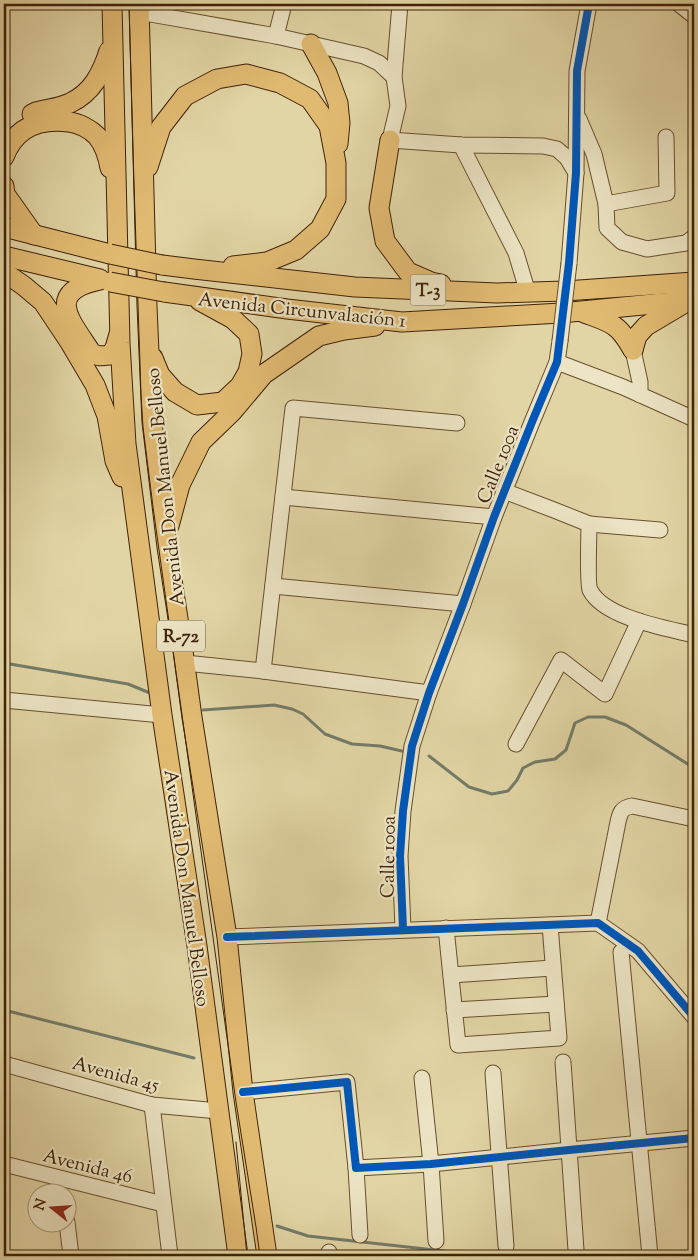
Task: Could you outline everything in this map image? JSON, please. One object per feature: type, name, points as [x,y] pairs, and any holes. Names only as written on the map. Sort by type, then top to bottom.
[{"type":"main road","name":"R-72","points":[[112,4],[112,40]]},
{"type":"main road","name":"Avenida Don Manuel Belloso","points":[[139,8],[152,422],[166,547],[227,937],[243,1092],[267,1256]]},
{"type":"main road","points":[[4,135],[10,128],[36,112],[70,104],[82,96],[97,81],[112,40]]},
{"type":"main road","name":"Avenida Don Manuel Belloso","points":[[112,40],[119,333],[126,444],[162,714],[220,1111],[238,1256]]},
{"type":"main road","points":[[194,269],[267,262],[296,250],[320,229],[336,199],[336,163],[340,123],[338,104],[326,73],[311,44]]},
{"type":"main road","points":[[144,180],[161,127],[185,96],[216,79],[246,74],[280,82],[310,99],[329,126],[336,163]]},
{"type":"main road","points":[[4,157],[8,146],[32,124],[58,120],[78,123],[96,135],[107,153],[116,200]]},
{"type":"main road","points":[[390,140],[379,208],[386,242],[408,272],[431,282],[497,293]]},
{"type":"main road","points":[[4,186],[5,194],[34,235]]},
{"type":"main road","name":"Avenida Circunvalación 1","points":[[4,227],[110,254],[162,264],[355,287],[528,293],[694,282]]},
{"type":"main road","name":"Avenida Circunvalación 1","points":[[4,256],[105,281],[193,297],[402,322],[579,311],[691,300]]},
{"type":"main road","points":[[4,272],[43,302],[95,385],[107,416],[115,461],[134,502]]},
{"type":"main road","points":[[105,281],[86,282],[74,289],[68,295],[66,305],[68,316],[94,355],[110,355],[116,348],[119,333]]},
{"type":"main road","points":[[149,348],[160,376],[175,392],[197,405],[223,402],[240,386],[248,372],[252,354],[249,334],[233,319],[193,297]]},
{"type":"main road","points":[[633,350],[637,336],[646,326],[691,300]]},
{"type":"main road","points":[[579,311],[618,328],[633,350]]},
{"type":"main road","points":[[166,547],[170,520],[180,485],[200,442],[232,412],[264,374],[319,336],[344,330],[402,322]]},
{"type":"street","points":[[276,36],[284,4]]},
{"type":"street","points":[[400,4],[394,77],[398,106],[390,140],[461,145],[543,146],[557,149],[567,158],[576,173]]},
{"type":"street","name":"Calle 100a","points":[[403,930],[400,856],[403,811],[412,746],[429,693],[494,517],[557,362],[569,263],[576,173],[576,71],[589,4]]},
{"type":"street","points":[[679,4],[694,16]]},
{"type":"street","points":[[139,8],[364,56],[379,63],[394,77]]},
{"type":"street","points":[[576,113],[594,154],[606,204],[607,228],[622,242],[647,249],[686,243],[694,237]]},
{"type":"street","points":[[606,204],[668,193],[666,137]]},
{"type":"street","points":[[461,145],[516,253],[528,293]]},
{"type":"street","points":[[633,350],[640,382],[640,395]]},
{"type":"street","points":[[557,362],[694,419]]},
{"type":"street","points":[[263,671],[294,408],[457,423]]},
{"type":"street","points":[[504,491],[589,524],[660,530]]},
{"type":"street","points":[[283,497],[494,517]]},
{"type":"street","points":[[589,524],[589,589],[598,600],[608,608],[639,621],[694,635]]},
{"type":"street","points":[[273,586],[463,604]]},
{"type":"street","points":[[516,744],[561,660],[605,694],[639,621]]},
{"type":"street","points":[[185,663],[263,671],[429,693]]},
{"type":"street","points":[[4,700],[162,714]]},
{"type":"street","points":[[598,923],[618,822],[622,811],[626,807],[632,806],[694,819]]},
{"type":"street","points":[[227,937],[598,923],[638,951],[694,1017]]},
{"type":"street","points":[[446,928],[458,1045],[559,1038],[550,925]]},
{"type":"street","points":[[620,952],[650,1256]]},
{"type":"street","points":[[451,975],[553,968]]},
{"type":"street","points":[[454,1010],[556,1004]]},
{"type":"street","points":[[563,1062],[576,1250]]},
{"type":"street","name":"Avenida 45","points":[[4,1064],[152,1105],[220,1111]]},
{"type":"street","points":[[493,1073],[506,1246]]},
{"type":"street","points":[[422,1078],[431,1164],[436,1241]]},
{"type":"street","points":[[243,1092],[347,1082],[356,1168],[360,1235]]},
{"type":"street","points":[[152,1105],[170,1256]]},
{"type":"street","points":[[356,1168],[431,1164],[694,1138]]},
{"type":"street","name":"Avenida 46","points":[[4,1164],[52,1182]]},
{"type":"street","name":"Avenida 46","points":[[78,1189],[163,1204]]},
{"type":"street","points":[[68,1232],[71,1256]]},
{"type":"waterway","points":[[4,663],[128,684],[150,693]]},
{"type":"waterway","points":[[203,710],[274,705],[292,709],[303,714],[325,734],[352,744],[380,746],[406,752]]},
{"type":"waterway","points":[[429,756],[469,787],[492,794],[508,791],[517,780],[523,768],[535,762],[555,759],[566,750],[575,723],[588,717],[605,717],[626,725],[694,768]]},
{"type":"waterway","points":[[4,1010],[194,1058]]},
{"type":"waterway","points":[[277,1226],[308,1236],[489,1256]]},
{"type":"tram line","points":[[129,4],[143,427],[236,1102],[260,1256]]},
{"type":"tram line","points":[[236,1142],[247,1256]]},
{"type":"cycle path","points":[[403,929],[400,856],[403,811],[412,746],[429,693],[494,517],[557,362],[569,263],[576,173],[577,71],[589,4]]},
{"type":"cycle path","points":[[227,937],[598,923],[638,951],[694,1017]]},
{"type":"cycle path","points":[[243,1092],[347,1082],[356,1168],[431,1164],[694,1138]]}]
